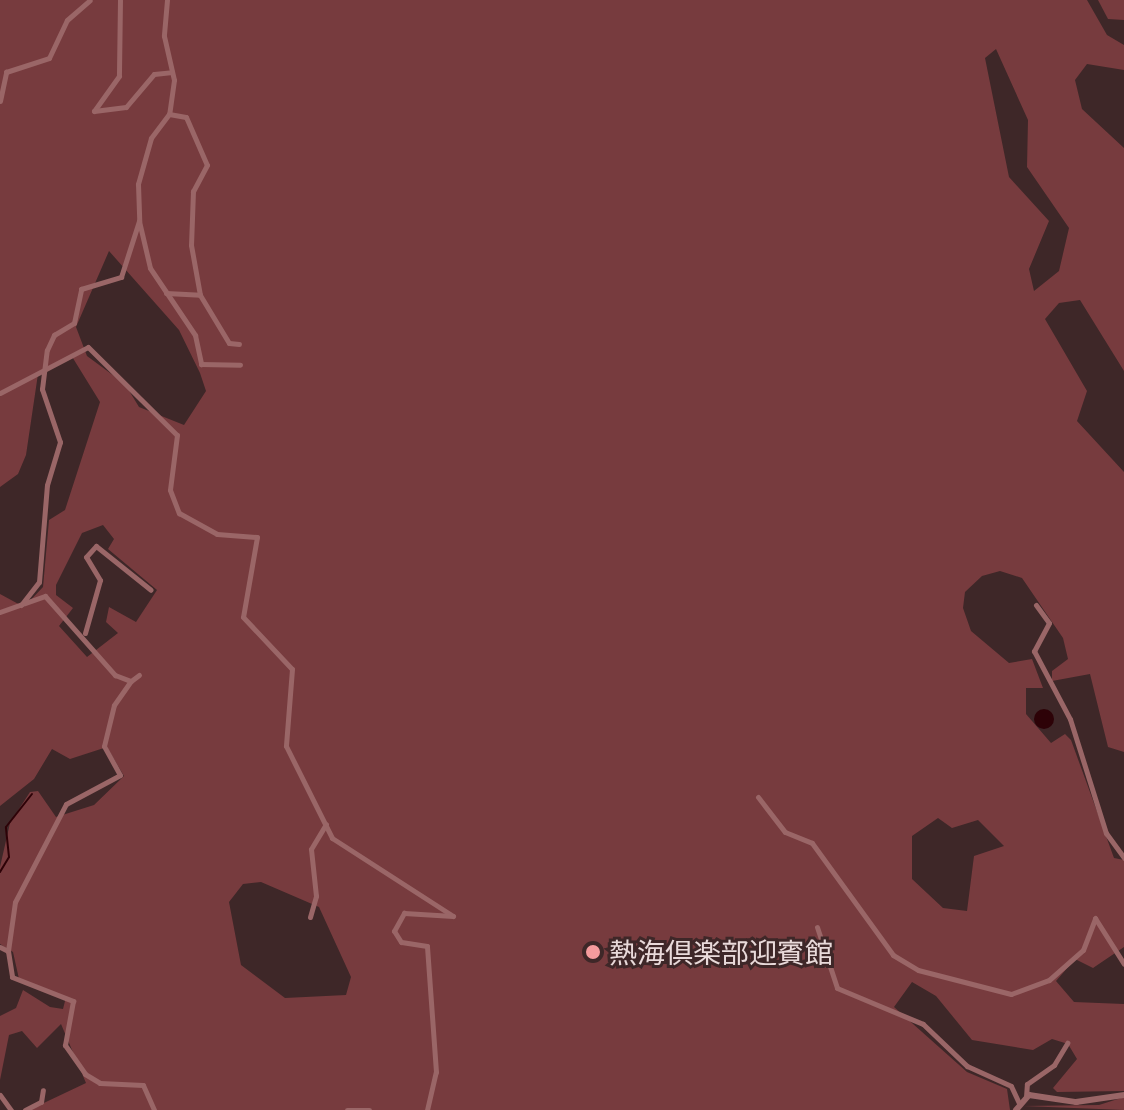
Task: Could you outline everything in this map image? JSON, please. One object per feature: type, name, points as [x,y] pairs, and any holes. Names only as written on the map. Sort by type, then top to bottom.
[{"type":"street","points":[[0,101],[6,72],[49,58],[67,20],[90,0]]},
{"type":"street","points":[[120,0],[119,76],[94,111],[126,107],[154,74],[172,72]]},
{"type":"street","points":[[21,605],[39,582],[47,485],[60,442],[42,389],[44,365],[54,335],[74,323],[81,289],[121,277],[139,221],[142,169],[169,114],[172,72],[167,0]]},
{"type":"street","points":[[169,114],[186,117],[207,165],[193,191],[191,232],[200,295],[229,343],[239,344]]},
{"type":"street","points":[[139,221],[150,268],[195,335],[201,364],[240,365]]},
{"type":"street","points":[[166,293],[200,295]]},
{"type":"street","points":[[0,393],[44,365],[88,347],[177,435],[170,490],[179,513],[217,534],[257,537],[243,617],[292,669],[286,746],[326,824],[348,855],[407,882],[453,916],[409,912],[394,931],[401,942],[427,946],[436,1072],[427,1110]]},
{"type":"street","points":[[85,634],[100,580],[86,557],[96,546],[151,590]]},
{"type":"street","points":[[0,612],[45,596],[85,634],[109,670],[131,681]]},
{"type":"street","points":[[1036,605],[1049,623],[1034,651],[1070,719],[1106,833],[1124,858]]},
{"type":"street","points":[[139,675],[114,705],[104,746],[120,775],[66,804],[15,902],[8,951],[12,977],[73,1001],[65,1045],[85,1074],[100,1083],[143,1085],[154,1110]]},
{"type":"street","points":[[758,797],[785,832],[812,843],[893,955],[918,970],[1011,994],[1049,980],[1083,950],[1095,918],[1124,964]]},
{"type":"street","points":[[310,917],[316,896],[311,849],[326,824]]},
{"type":"street","points":[[817,927],[837,988],[923,1024],[967,1066],[1011,1086],[1017,1107]]},
{"type":"street","points":[[0,947],[8,951]]},
{"type":"street","points":[[1017,1107],[1026,1097],[1027,1084],[1054,1065],[1067,1043]]},
{"type":"street","points":[[25,1110],[41,1102],[43,1090]]},
{"type":"street","points":[[0,1095],[11,1110]]},
{"type":"street","points":[[1026,1097],[1088,1102],[1124,1095]]},
{"type":"street","points":[[347,1110],[369,1110]]},
{"type":"shaded area","points":[[0,0],[1087,0],[1107,35],[1124,45],[1124,70],[1087,64],[1075,80],[1082,109],[1124,148],[1124,371],[1080,300],[1059,303],[1045,319],[1087,391],[1077,421],[1124,472],[1124,752],[1108,747],[1090,674],[1052,681],[1052,671],[1068,659],[1063,638],[1022,578],[1000,571],[982,576],[965,592],[963,608],[971,631],[1009,663],[1032,659],[1043,688],[1026,688],[1026,714],[1051,743],[1065,734],[1071,740],[1114,858],[1124,860],[1124,947],[1093,968],[1075,959],[1056,981],[1074,1002],[1124,1004],[1124,1091],[1057,1092],[1053,1088],[1077,1059],[1068,1044],[1052,1039],[1033,1050],[972,1040],[936,996],[912,982],[894,1007],[967,1072],[1007,1089],[1010,1110],[29,1110],[86,1083],[61,1024],[37,1048],[22,1031],[9,1035],[0,1080],[0,1016],[16,1008],[23,990],[50,1007],[63,1009],[66,997],[19,979],[13,952],[0,944],[0,867],[10,823],[30,792],[38,791],[56,817],[94,805],[124,776],[107,747],[70,759],[52,749],[34,779],[0,806],[0,594],[24,607],[43,587],[49,520],[65,510],[100,402],[71,355],[38,374],[26,455],[18,474],[0,487]],"holes":[[[996,49],[1028,120],[1027,167],[1069,228],[1059,271],[1034,291],[1029,269],[1049,221],[1009,177],[985,58]],[[109,251],[179,330],[200,373],[206,391],[184,425],[139,407],[125,384],[87,356],[76,327]],[[103,525],[114,539],[108,549],[157,590],[136,622],[109,607],[106,622],[118,633],[87,657],[59,626],[73,608],[56,595],[56,585],[82,533]],[[938,818],[952,828],[978,820],[1004,846],[974,856],[967,911],[943,908],[912,879],[912,836]],[[261,882],[319,907],[351,977],[346,995],[285,998],[241,965],[229,902],[243,884]]]},
{"type":"shaded area","points":[[1098,0],[1124,0],[1124,20],[1108,19]]},
{"type":"shaded area","points":[[1044,709],[1051,712],[1054,719],[1051,726],[1044,729],[1037,726],[1034,719],[1037,712]]},
{"type":"shaded area","points":[[1124,1097],[1124,1110],[1023,1106],[1099,1105]]},
{"type":"waterway","points":[[0,872],[9,857],[6,827],[32,794]]},
{"type":"place","name":"熱海倶楽部迎賓館","points":[[593,952]]}]
